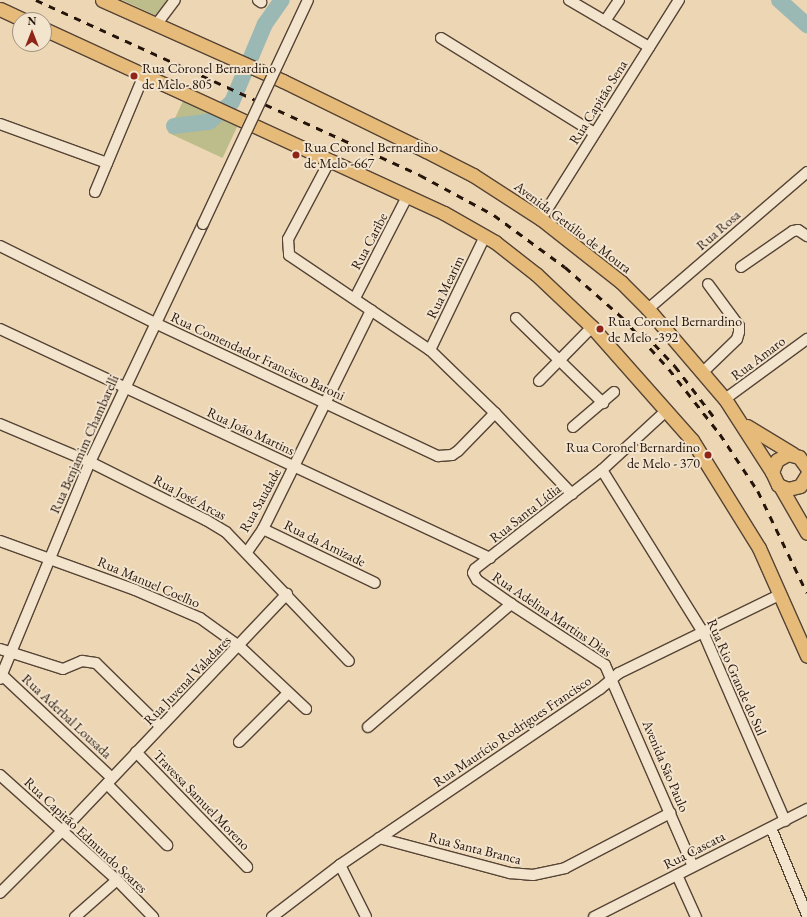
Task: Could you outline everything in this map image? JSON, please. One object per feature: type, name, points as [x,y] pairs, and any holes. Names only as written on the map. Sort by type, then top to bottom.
[{"type":"main road","name":"Avenida Getúlio de Moura","points":[[102,0],[156,26],[259,71],[466,171],[541,219],[621,282],[648,309],[703,372],[742,422],[772,472],[774,480],[780,486]]},
{"type":"main road","points":[[0,9],[12,14]]},
{"type":"main road","points":[[52,33],[210,104],[329,162],[444,213],[485,236],[554,290],[592,327],[692,440],[735,507],[759,548],[781,594],[807,656]]},
{"type":"main road","name":"Avenida Getúlio de Moura","points":[[742,422],[799,454],[807,468]]},
{"type":"main road","points":[[772,472],[778,458],[799,454]]},
{"type":"main road","points":[[780,486],[788,489],[797,488],[807,475]]},
{"type":"main road","points":[[780,486],[807,533]]},
{"type":"street","points":[[156,26],[176,0]]},
{"type":"street","name":"Rua Benjamim Chambarelli","points":[[1,677],[12,653],[48,557],[90,462],[308,0]]},
{"type":"street","points":[[569,0],[649,47]]},
{"type":"street","points":[[605,21],[619,0]]},
{"type":"street","name":"Rua Capitão Sena","points":[[541,219],[679,0]]},
{"type":"street","points":[[441,38],[594,133]]},
{"type":"street","points":[[95,192],[144,75]]},
{"type":"street","points":[[0,124],[107,163]]},
{"type":"street","points":[[329,162],[293,228],[287,250],[300,265],[355,298],[430,350],[495,413],[572,494]]},
{"type":"street","name":"Rua Rosa","points":[[648,309],[807,172]]},
{"type":"street","name":"Rua Caribe","points":[[355,298],[407,197]]},
{"type":"street","points":[[741,267],[793,232],[798,230],[807,236]]},
{"type":"street","name":"Rua Mearim","points":[[430,350],[485,236]]},
{"type":"street","name":"Rua Comendador Francisco Baroni","points":[[0,246],[156,323],[430,453],[444,457],[458,451],[495,413]]},
{"type":"street","points":[[703,372],[737,339],[739,332],[739,326],[708,284]]},
{"type":"street","name":"Rua Saudade","points":[[247,552],[263,529],[295,467],[325,402],[371,310]]},
{"type":"street","points":[[516,318],[603,403]]},
{"type":"street","points":[[539,381],[592,327]]},
{"type":"street","name":"Rua João Martins","points":[[0,329],[490,558]]},
{"type":"street","name":"Rua Amaro","points":[[725,400],[807,339]]},
{"type":"street","points":[[573,427],[603,403],[614,392]]},
{"type":"street","name":"Rua Santa Lídia","points":[[474,574],[475,569],[602,470],[667,410]]},
{"type":"street","name":"Rua José Arcas","points":[[0,424],[90,462],[206,520],[226,532],[247,552],[349,660]]},
{"type":"street","name":"Rua Rio Grande do Sul","points":[[602,470],[703,632],[785,820]]},
{"type":"street","name":"Rua da Amizade","points":[[263,529],[375,582]]},
{"type":"street","name":"Rua Manuel Coelho","points":[[0,541],[48,557],[172,605],[200,618],[239,646],[306,709]]},
{"type":"street","name":"Rua Adelina Martins Dias","points":[[474,574],[477,580],[511,604],[601,661],[613,678]]},
{"type":"street","name":"Rua Juvenal Valadares","points":[[0,893],[62,831],[160,726],[239,646],[287,594]]},
{"type":"street","name":"Rua Maurício Rodrigues Francisco","points":[[272,917],[340,865],[626,669],[781,594]]},
{"type":"street","points":[[368,727],[511,604]]},
{"type":"street","points":[[0,649],[64,669],[82,661],[96,663],[160,726]]},
{"type":"street","name":"Rua Aderbal Lousada","points":[[1,677],[109,781]]},
{"type":"street","name":"Avenida São Paulo","points":[[613,678],[693,866]]},
{"type":"street","points":[[239,742],[288,693]]},
{"type":"street","name":"Travessa Samuel Moreno","points":[[136,752],[247,867]]},
{"type":"street","name":"Rua Capitão Edmundo Soares","points":[[0,775],[117,880],[153,917]]},
{"type":"street","points":[[109,781],[167,845]]},
{"type":"street","name":"Rua Cascata","points":[[594,917],[607,914],[693,866],[807,809]]},
{"type":"street","name":"Rua Santa Branca","points":[[379,838],[510,873],[533,875],[565,868],[670,813]]},
{"type":"street","points":[[771,828],[807,916]]},
{"type":"street","points":[[340,865],[366,917]]},
{"type":"street","points":[[677,875],[696,917]]},
{"type":"street","points":[[75,917],[117,880]]},
{"type":"green space","points":[[122,0],[169,0],[157,16]]},
{"type":"green space","points":[[183,101],[237,126],[223,158],[168,133]]},
{"type":"waterway","points":[[174,126],[209,122],[232,102],[265,24],[282,0]]},
{"type":"waterway","points":[[779,0],[807,25]]},
{"type":"railway","points":[[36,0],[420,175],[494,215],[565,267],[622,317],[669,369],[720,434],[758,491],[807,593]]},
{"type":"railway","points":[[645,334],[675,366],[714,417]]},
{"type":"place","name":"Rua Coronel Bernardino de Melo- 805","points":[[134,76]]},
{"type":"place","name":"Rua Coronel Bernardino de Melo -667","points":[[296,155]]},
{"type":"place","name":"Rua Coronel Bernardino de Melo -392","points":[[600,329]]},
{"type":"place","name":"Rua Coronel Bernardino de Melo - 370","points":[[708,455]]}]
